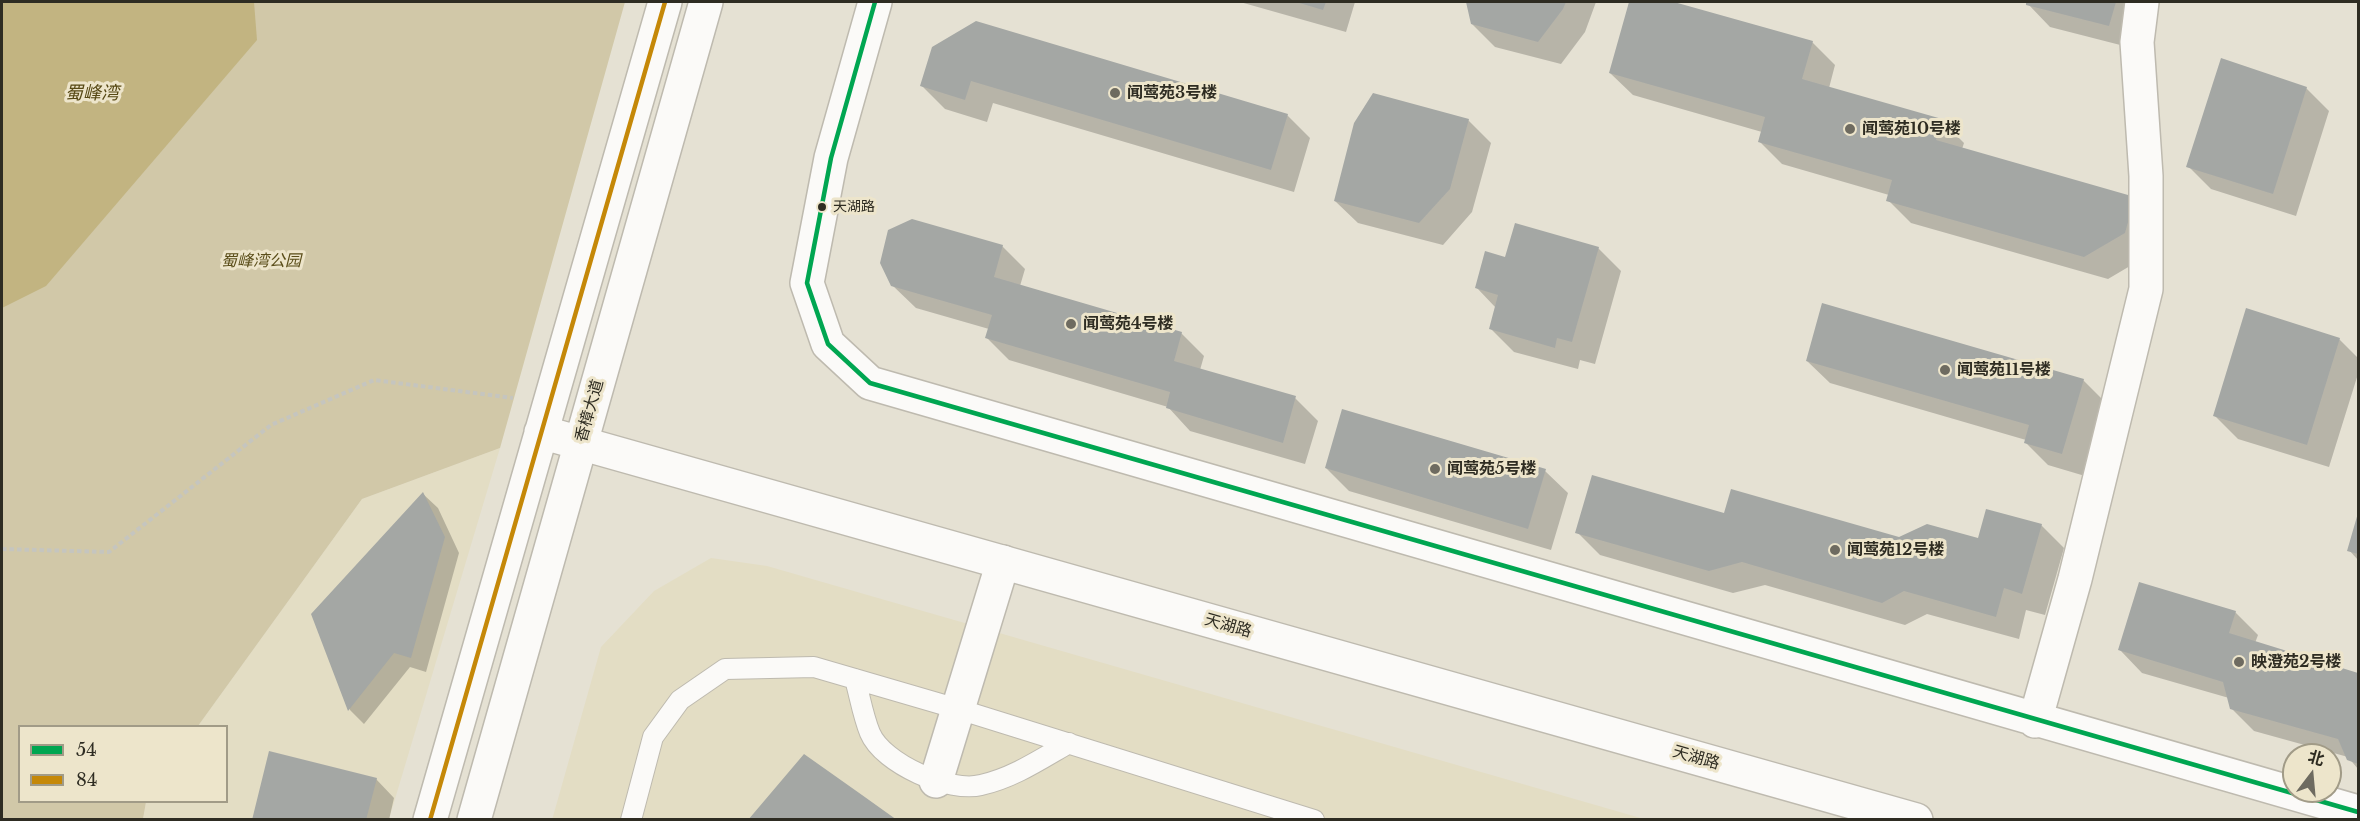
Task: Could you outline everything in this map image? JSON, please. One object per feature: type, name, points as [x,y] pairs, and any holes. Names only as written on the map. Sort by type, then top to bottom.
[{"type":"street","points":[[430,819],[665,2]]},
{"type":"street","name":"香樟大道","points":[[474,819],[706,2]]},
{"type":"street","points":[[875,2],[831,158],[807,283],[828,344],[870,383],[2035,721],[2358,812]]},
{"type":"street","points":[[2035,721],[2075,579],[2146,289],[2146,176],[2137,42],[2142,2]]},
{"type":"street","name":"天湖路","points":[[545,417],[581,443],[1916,819]]},
{"type":"street","points":[[936,781],[1003,562]]},
{"type":"lane","points":[[631,819],[654,737],[680,700],[725,669],[814,667],[1314,819]]},
{"type":"lane","points":[[855,679],[871,735],[900,766],[936,781],[980,786],[1020,771],[1069,743]]},
{"type":"path","points":[[2,549],[109,552],[271,425],[374,380],[545,417]]},
{"type":"shaded area","points":[[500,448],[389,819],[143,820],[146,803],[228,803],[228,725],[199,725],[362,499]]},
{"type":"shaded area","points":[[711,558],[767,566],[1644,819],[552,820],[601,647],[654,591]]},
{"type":"green space","name":"蜀峰湾公园","points":[[2,2],[625,2],[500,448],[362,499],[199,725],[18,725],[18,803],[146,803],[143,819],[2,820]]},
{"type":"water","name":"蜀峰湾","points":[[2,2],[254,2],[257,40],[46,286],[2,308]]},
{"type":"building","points":[[1296,2],[1326,2],[1323,10]]},
{"type":"building","points":[[1466,2],[1566,2],[1538,42],[1471,24]]},
{"type":"building","name":"闻莺苑10号楼","points":[[1629,2],[1674,2],[1813,41],[1802,79],[1942,119],[1936,140],[2135,197],[2125,233],[2084,257],[1886,201],[1892,180],[1758,142],[1765,117],[1609,73]]},
{"type":"building","points":[[2026,2],[2116,2],[2109,26],[2026,5]]},
{"type":"building","name":"闻莺苑3号楼","points":[[976,21],[1288,114],[1271,170],[971,81],[965,100],[920,86],[932,47]]},
{"type":"building","points":[[2221,58],[2307,87],[2273,194],[2186,167]]},
{"type":"building","points":[[1373,93],[1469,119],[1450,189],[1419,223],[1334,201],[1354,123]]},
{"type":"building","name":"闻莺苑4号楼","points":[[912,219],[1003,245],[994,277],[1182,332],[1174,361],[1296,396],[1283,443],[1166,408],[1170,392],[985,338],[992,315],[891,286],[880,263],[888,230]]},
{"type":"building","points":[[1515,223],[1599,247],[1572,342],[1557,338],[1555,348],[1489,329],[1498,295],[1475,288],[1485,251],[1505,257]]},
{"type":"building","name":"闻莺苑11号楼","points":[[1822,303],[2084,379],[2062,454],[2024,443],[2029,425],[1806,361]]},
{"type":"building","points":[[2246,308],[2340,338],[2307,445],[2213,416]]},
{"type":"building","name":"闻莺苑5号楼","points":[[1342,409],[1546,469],[1528,529],[1325,468]]},
{"type":"building","name":"闻莺苑12号楼","points":[[1592,475],[1724,513],[1731,489],[1899,537],[1927,524],[1978,538],[1986,509],[2042,524],[2022,594],[2004,588],[1996,617],[1904,591],[1882,603],[1742,562],[1709,571],[1575,533]]},
{"type":"building","points":[[423,492],[445,537],[411,658],[394,653],[348,711],[311,614]]},
{"type":"building","points":[[2358,513],[2358,554],[2347,551]]},
{"type":"building","name":"映澄苑2号楼","points":[[2139,582],[2236,611],[2229,633],[2358,673],[2358,764],[2347,760],[2342,743],[2338,739],[2230,709],[2223,682],[2118,650]]},
{"type":"building","points":[[269,751],[377,778],[366,820],[252,820]]},
{"type":"building","points":[[804,754],[862,795],[897,820],[748,820]]},
{"type":"transit line","name":"84","points":[[430,820],[665,2]]},
{"type":"transit line","name":"54","points":[[875,2],[831,158],[807,283],[828,344],[870,383],[2358,812]]},
{"type":"place","name":"闻莺苑3号楼","points":[[1115,93]]},
{"type":"place","name":"闻莺苑10号楼","points":[[1850,129]]},
{"type":"place","name":"天湖路","points":[[822,207]]},
{"type":"place","name":"闻莺苑4号楼","points":[[1071,324]]},
{"type":"place","name":"闻莺苑11号楼","points":[[1945,370]]},
{"type":"place","name":"闻莺苑5号楼","points":[[1435,469]]},
{"type":"place","name":"闻莺苑12号楼","points":[[1835,550]]},
{"type":"place","name":"映澄苑2号楼","points":[[2239,662]]}]
